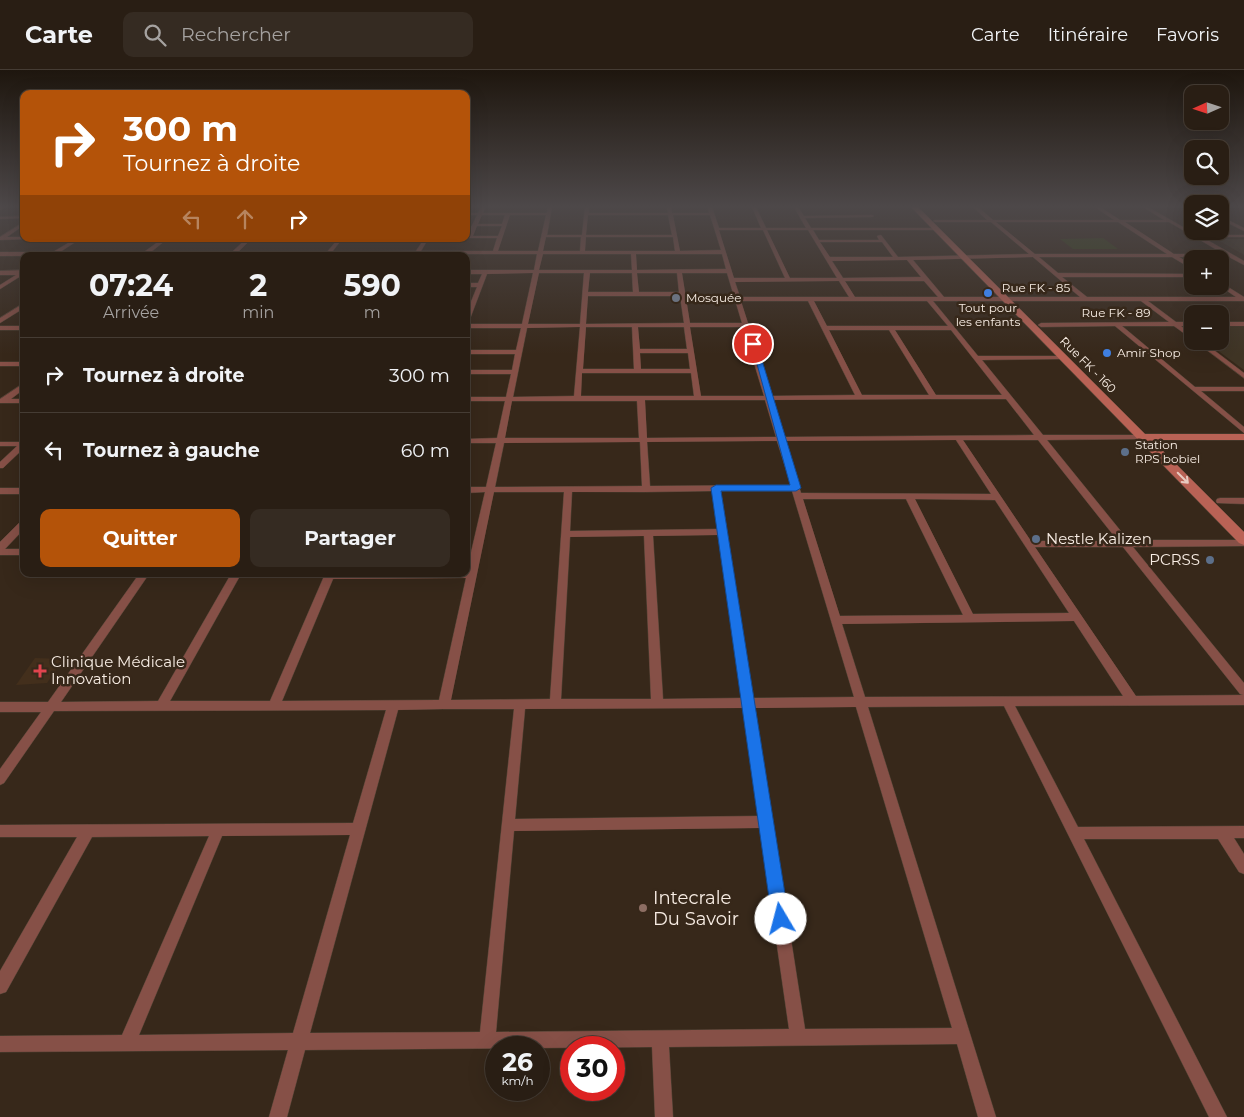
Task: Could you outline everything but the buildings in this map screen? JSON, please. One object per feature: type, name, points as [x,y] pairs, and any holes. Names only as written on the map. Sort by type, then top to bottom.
[{"type":"main road","name":"Rue FK - 160","points":[[968,256],[1063,357],[1148,437],[1220,501],[1244,526]]},
{"type":"main road","name":"Rue FK - 160","points":[[1010,299],[1040,325],[1148,437],[1244,542]]},
{"type":"main road","points":[[1148,437],[1244,436]]},
{"type":"street","points":[[444,705],[539,256]]},
{"type":"street","points":[[634,256],[636,294]]},
{"type":"street","points":[[725,256],[748,325],[860,702],[987,1117]]},
{"type":"street","points":[[777,256],[788,280]]},
{"type":"street","points":[[826,256],[853,299]]},
{"type":"street","points":[[1034,256],[1086,299]]},
{"type":"street","points":[[828,259],[1054,256]]},
{"type":"street","points":[[1232,256],[1244,263]]},
{"type":"street","points":[[909,259],[942,299]]},
{"type":"street","points":[[679,271],[698,399]]},
{"type":"street","points":[[470,272],[730,271]]},
{"type":"street","points":[[470,304],[480,285],[484,272]]},
{"type":"street","points":[[577,399],[587,272]]},
{"type":"street","points":[[0,273],[20,273]]},
{"type":"street","points":[[0,287],[20,275]]},
{"type":"street","points":[[1057,275],[1184,275]]},
{"type":"street","points":[[733,280],[925,279]]},
{"type":"street","points":[[470,285],[480,285]]},
{"type":"street","points":[[1229,290],[1244,299]]},
{"type":"street","points":[[585,294],[682,294]]},
{"type":"street","points":[[929,299],[1244,691]]},
{"type":"street","points":[[1142,299],[1184,331]]},
{"type":"street","name":"Rue FK - 85","points":[[739,300],[1244,299]]},
{"type":"street","points":[[810,300],[860,398]]},
{"type":"street","points":[[0,321],[20,308]]},
{"type":"street","points":[[1117,324],[1244,431]]},
{"type":"street","name":"Rue FK - 89","points":[[1040,325],[1184,324]]},
{"type":"street","points":[[1229,324],[1244,324]]},
{"type":"street","points":[[470,325],[748,325]]},
{"type":"street","points":[[635,326],[638,371]]},
{"type":"street","points":[[0,328],[20,328]]},
{"type":"street","points":[[824,328],[952,328]]},
{"type":"street","points":[[891,328],[934,398]]},
{"type":"street","points":[[1210,350],[1244,376]]},
{"type":"street","points":[[637,351],[691,351]]},
{"type":"street","points":[[470,352],[519,352]]},
{"type":"street","points":[[976,358],[1063,357]]},
{"type":"street","points":[[0,364],[20,364]]},
{"type":"street","points":[[580,372],[694,371]]},
{"type":"street","points":[[470,372],[515,372]]},
{"type":"street","points":[[2,401],[20,388]]},
{"type":"street","points":[[1193,389],[1244,389]]},
{"type":"street","points":[[470,399],[1008,398]]},
{"type":"street","points":[[641,399],[646,489]]},
{"type":"street","points":[[2,401],[20,401]]},
{"type":"street","points":[[470,441],[1148,437]]},
{"type":"street","points":[[958,438],[1133,701]]},
{"type":"street","points":[[0,444],[20,444]]},
{"type":"street","points":[[0,466],[20,448]]},
{"type":"street","points":[[470,490],[716,488],[909,496],[998,497]]},
{"type":"street","points":[[716,488],[798,1038]]},
{"type":"street","points":[[555,704],[568,489]]},
{"type":"street","points":[[0,492],[20,491]]},
{"type":"street","points":[[909,496],[970,618]]},
{"type":"street","points":[[1220,501],[1244,501]]},
{"type":"street","points":[[0,548],[20,527]]},
{"type":"street","points":[[565,534],[723,532]]},
{"type":"street","points":[[648,533],[657,703]]},
{"type":"street","points":[[1028,544],[1244,542]]},
{"type":"street","points":[[0,552],[20,552]]},
{"type":"street","points":[[0,779],[142,577]]},
{"type":"street","points":[[162,706],[234,577]]},
{"type":"street","points":[[274,706],[329,577]]},
{"type":"street","points":[[836,620],[1078,617]]},
{"type":"street","points":[[0,707],[1244,700]]},
{"type":"street","points":[[1007,701],[1218,1117]]},
{"type":"street","points":[[487,1036],[520,704]]},
{"type":"street","points":[[278,1117],[393,705]]},
{"type":"street","points":[[507,825],[766,822]]},
{"type":"street","points":[[0,832],[358,829]]},
{"type":"street","points":[[127,1043],[218,830]]},
{"type":"street","points":[[0,986],[88,831]]},
{"type":"street","points":[[1222,832],[1244,867]]},
{"type":"street","points":[[1074,833],[1244,832]]},
{"type":"street","points":[[550,1040],[963,1036]]},
{"type":"street","points":[[660,1039],[664,1117]]},
{"type":"street","points":[[0,1044],[485,1040]]},
{"type":"shaded area","points":[[1229,327],[1244,327],[1244,370],[1217,350],[1229,350]]},
{"type":"shaded area","name":"Clinique Médicale Innovation","points":[[35,658],[63,659],[47,683],[16,685]]},
{"type":"place","name":"Tout pour les enfants","points":[[988,293]]},
{"type":"place","name":"Mosquée","points":[[676,298]]},
{"type":"place","name":"Amir Shop","points":[[1107,353]]},
{"type":"place","name":"Station RPS bobiel","points":[[1125,452]]},
{"type":"place","name":"Nestle Kalizen","points":[[1036,539]]},
{"type":"place","name":"PCRSS","points":[[1210,560]]},
{"type":"place","name":"Clinique Médicale Innovation","points":[[40,671]]},
{"type":"place","name":"Intecrale Du Savoir","points":[[643,908]]},
{"type":"route","points":[[753,344],[796,488],[716,488],[781,919]]}]
